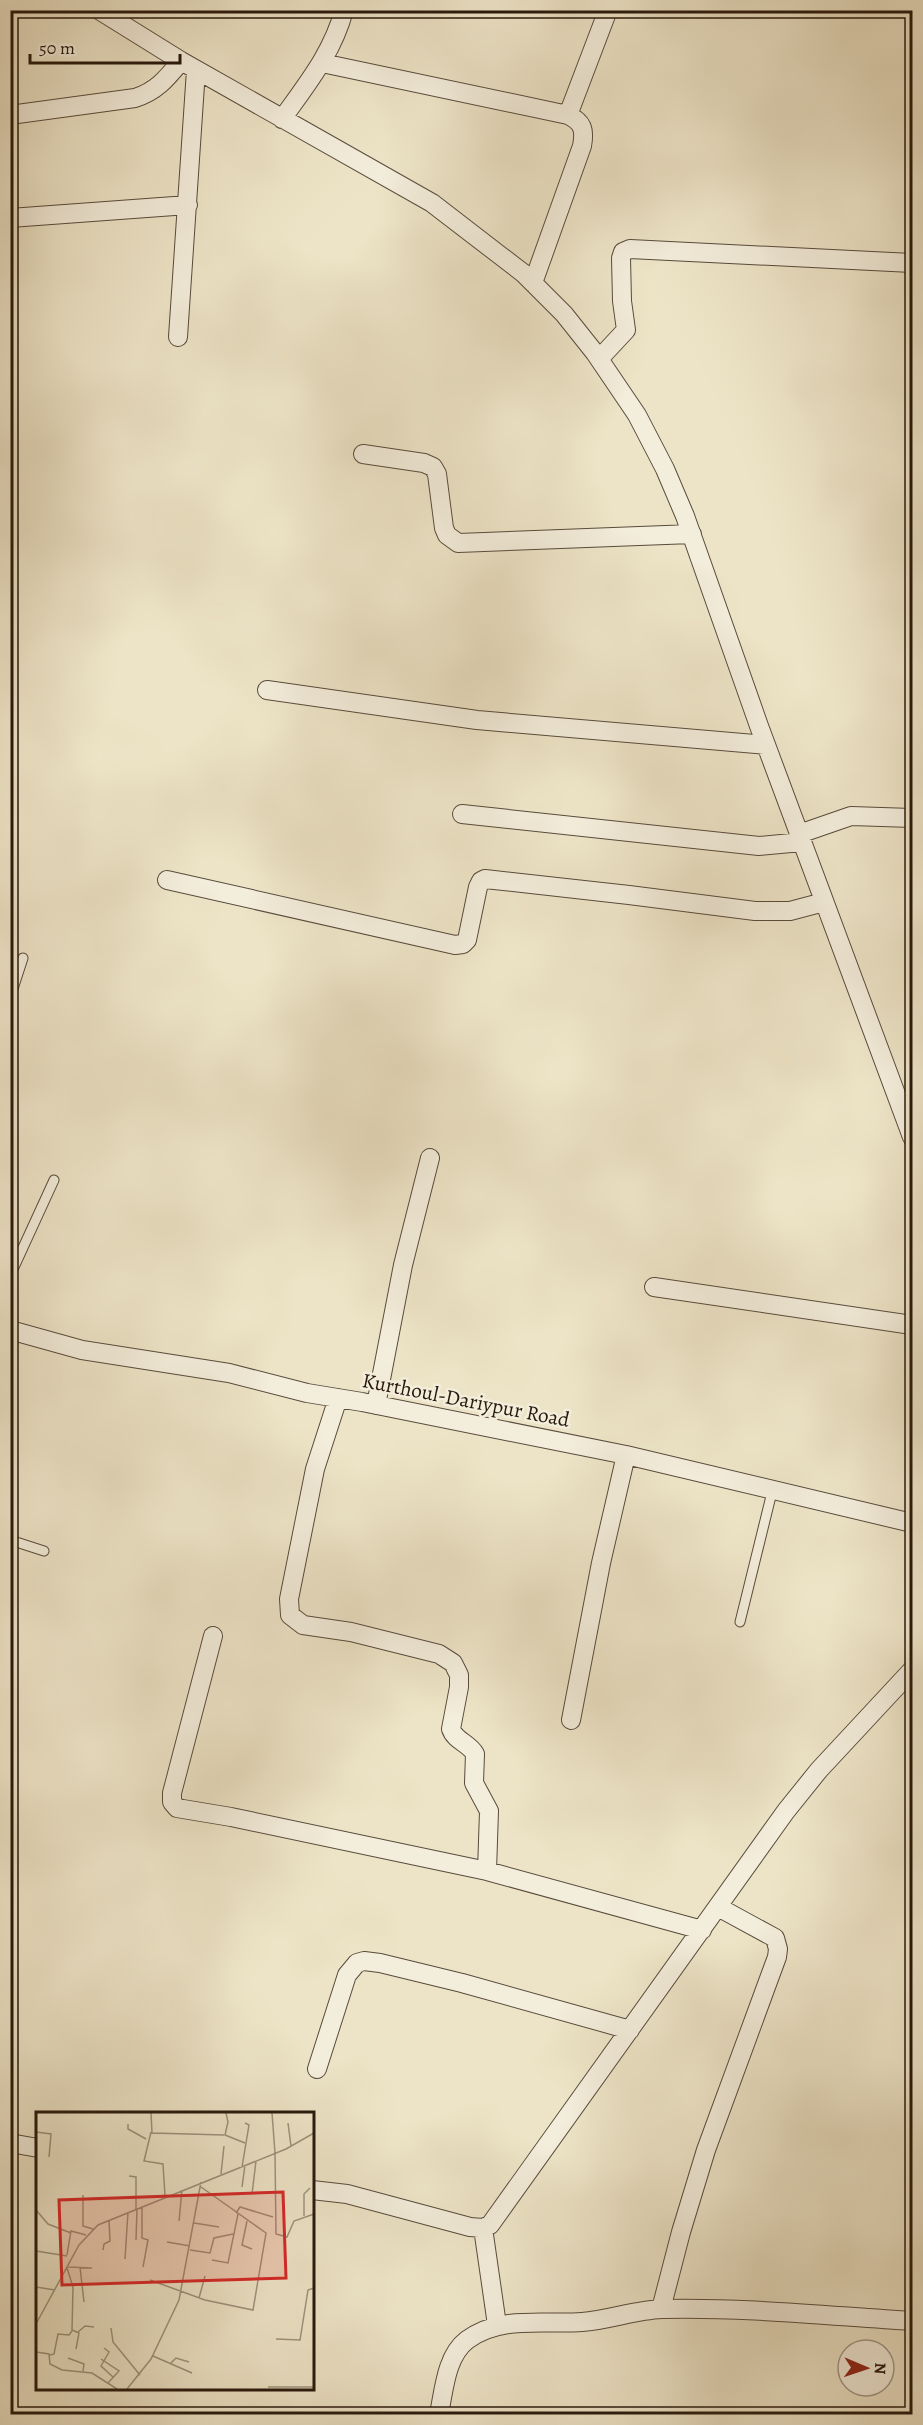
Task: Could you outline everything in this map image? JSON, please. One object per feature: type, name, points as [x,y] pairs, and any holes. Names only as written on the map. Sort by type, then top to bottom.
[{"type":"street","points":[[99,10],[282,119],[432,203],[533,283],[564,314],[599,359],[637,415],[665,469],[692,534],[766,745],[912,1137]]},
{"type":"street","points":[[282,119],[322,63],[338,32],[344,10]]},
{"type":"street","points":[[568,114],[608,10]]},
{"type":"street","points":[[322,63],[568,114],[583,126],[582,146],[533,283]]},
{"type":"street","points":[[10,115],[135,98],[157,88],[189,65]]},
{"type":"street","points":[[178,337],[188,205],[189,65]]},
{"type":"street","points":[[10,218],[188,205]]},
{"type":"street","points":[[599,359],[626,330],[622,301],[621,258],[623,252],[630,249],[912,263]]},
{"type":"street","points":[[363,454],[433,466],[437,474],[444,528],[447,535],[458,543],[692,534]]},
{"type":"street","points":[[267,690],[477,720],[766,745]]},
{"type":"street","points":[[462,814],[759,846],[800,838],[851,816],[912,818]]},
{"type":"street","points":[[167,880],[454,945],[463,944],[467,940],[478,887],[485,879],[755,911],[790,911],[824,902]]},
{"type":"street","points":[[376,1405],[403,1265],[430,1158]]},
{"type":"street","points":[[654,1287],[912,1325]]},
{"type":"street","name":"Kurthoul-Dariypur Road","points":[[10,1330],[82,1350],[229,1373],[338,1398],[626,1455],[912,1522]]},
{"type":"street","points":[[338,1398],[315,1469],[289,1599],[290,1615],[297,1622],[310,1627],[351,1632],[439,1654],[453,1663],[459,1676],[459,1687],[451,1729],[457,1738],[475,1754],[474,1783],[489,1811],[487,1871]]},
{"type":"street","points":[[571,1720],[601,1563],[626,1455]]},
{"type":"street","points":[[213,1636],[172,1792],[174,1806],[182,1810],[231,1817],[487,1871],[702,1930]]},
{"type":"street","points":[[314,2190],[347,2194],[470,2227],[483,2228],[494,2220],[786,1811],[819,1770],[912,1670]]},
{"type":"street","points":[[661,2309],[706,2150],[777,1957],[778,1949],[775,1938],[718,1907]]},
{"type":"street","points":[[317,2069],[347,1975],[351,1967],[364,1961],[462,1983],[630,2030]]},
{"type":"street","points":[[10,2143],[36,2148]]},
{"type":"street","points":[[483,2228],[497,2325]]},
{"type":"street","points":[[439,2415],[446,2379],[456,2351],[478,2332],[497,2325],[583,2322],[661,2309],[912,2321]]},
{"type":"lane","points":[[10,998],[23,958]]},
{"type":"lane","points":[[10,1276],[54,1180]]},
{"type":"lane","points":[[740,1622],[773,1488]]},
{"type":"lane","points":[[10,1540],[44,1551]]}]
